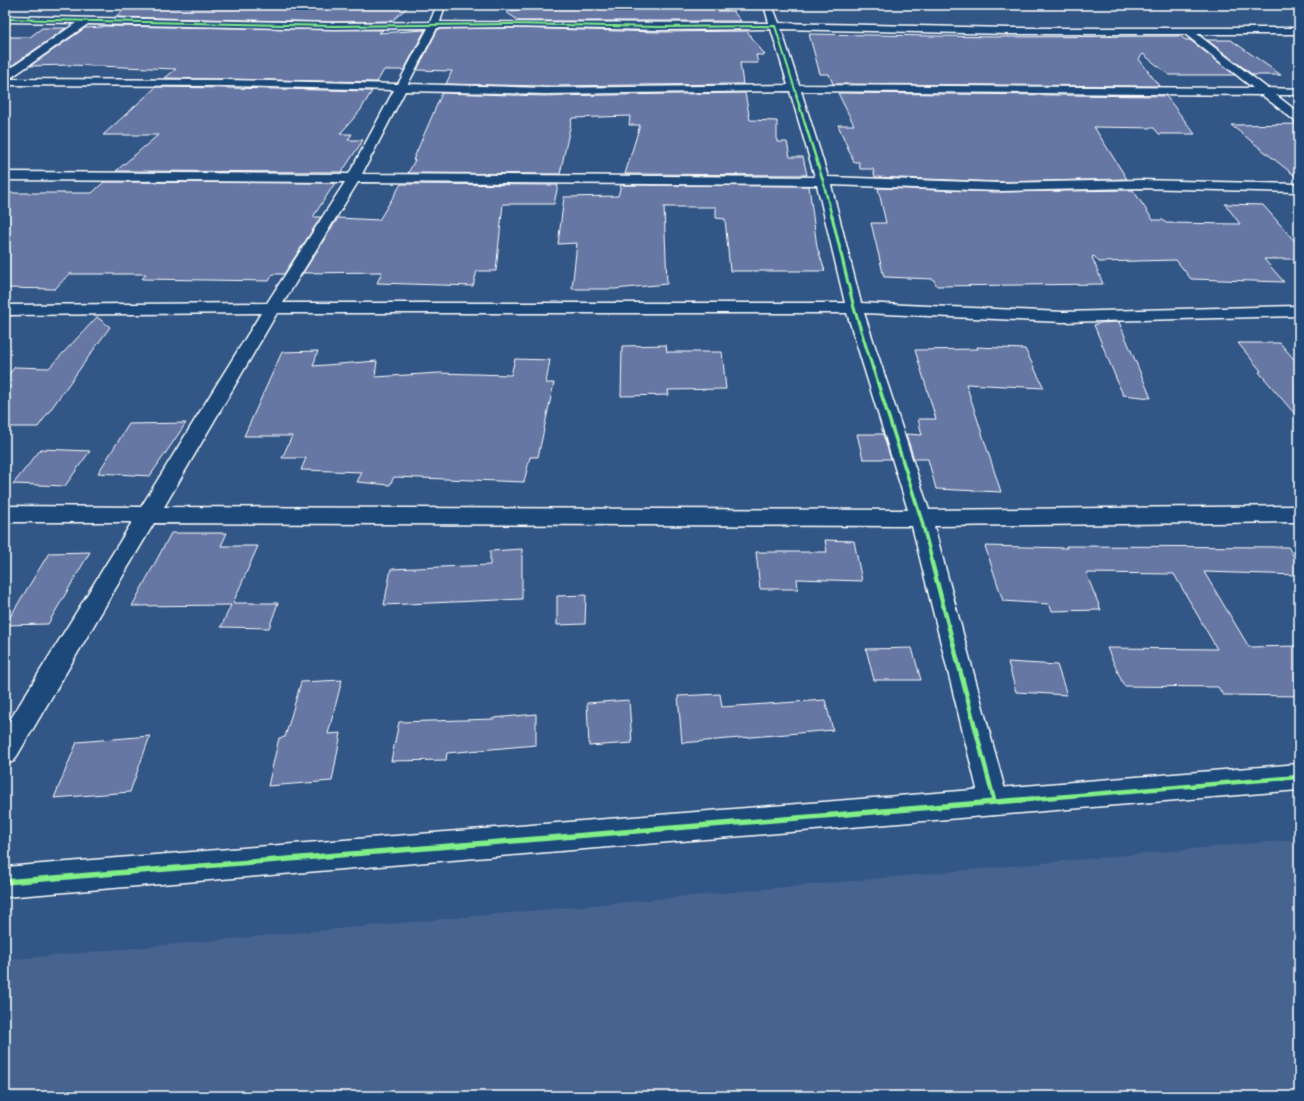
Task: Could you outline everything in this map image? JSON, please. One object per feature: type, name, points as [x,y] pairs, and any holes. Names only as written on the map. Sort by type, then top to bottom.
[{"type":"street","points":[[5,752],[271,310],[353,179],[434,25],[441,5]]},
{"type":"street","points":[[768,5],[823,181],[854,308],[921,518],[994,801]]},
{"type":"street","points":[[5,77],[91,20],[108,11]]},
{"type":"street","points":[[5,19],[288,26],[511,24],[659,27],[775,26],[1009,31],[1299,31]]},
{"type":"street","points":[[1187,31],[1299,119]]},
{"type":"street","points":[[5,82],[227,83],[545,91],[794,88],[1299,92]]},
{"type":"street","points":[[5,176],[823,181],[1000,187],[1140,184],[1299,188]]},
{"type":"street","points":[[5,310],[143,308],[271,310],[854,308],[1063,317],[1299,311]]},
{"type":"street","points":[[5,514],[921,518],[1299,514]]},
{"type":"street","points":[[5,882],[1299,777]]},
{"type":"shaded area","points":[[1299,839],[1299,1096],[5,1096],[5,960]]},
{"type":"building","points":[[130,5],[410,5],[392,21],[334,22],[115,17]]},
{"type":"building","points":[[545,5],[717,5],[718,11],[733,11],[741,21],[519,21],[506,12]]},
{"type":"building","points":[[104,26],[383,30],[379,33],[425,30],[404,70],[384,70],[377,82],[165,78],[176,69],[69,65],[30,66],[85,28]]},
{"type":"building","points":[[42,28],[66,28],[10,67],[5,67],[5,37],[30,37]]},
{"type":"building","points":[[511,28],[659,32],[747,31],[765,55],[756,55],[758,63],[740,63],[743,84],[545,86],[446,84],[452,71],[417,70],[438,29]]},
{"type":"building","points":[[809,34],[998,37],[1180,36],[1186,40],[1190,40],[1235,75],[1169,75],[1143,54],[1139,59],[1159,86],[833,84],[829,74],[820,74]]},
{"type":"building","points":[[1207,40],[1231,40],[1281,75],[1253,75]]},
{"type":"building","points":[[156,87],[372,91],[360,111],[340,134],[352,134],[348,140],[363,140],[342,172],[116,171],[158,135],[103,135]]},
{"type":"building","points":[[442,93],[545,96],[745,93],[750,120],[777,121],[777,142],[787,142],[790,157],[803,157],[807,175],[625,174],[640,125],[629,125],[630,116],[572,118],[560,174],[408,173],[415,160],[413,160]]},
{"type":"building","points":[[838,93],[1166,96],[1195,134],[1159,134],[1154,128],[1094,127],[1127,179],[1000,182],[875,177],[873,169],[860,169],[859,162],[854,162],[838,125],[854,125]]},
{"type":"building","points":[[1298,124],[1299,179],[1231,125]]},
{"type":"building","points":[[104,182],[335,183],[313,217],[321,217],[284,274],[273,274],[269,281],[142,279],[146,274],[69,274],[55,289],[5,288],[5,193],[92,193]]},
{"type":"building","points":[[401,184],[558,185],[554,204],[503,204],[496,271],[477,271],[473,286],[377,283],[382,272],[303,273],[338,218],[379,220]]},
{"type":"building","points":[[621,185],[809,186],[817,247],[825,271],[730,271],[725,219],[716,218],[716,207],[664,207],[667,284],[615,289],[572,289],[577,243],[558,244],[564,197],[618,196]]},
{"type":"building","points":[[878,188],[1000,192],[1133,190],[1153,220],[1163,220],[1166,223],[1240,224],[1225,204],[1263,205],[1299,246],[1299,259],[1264,259],[1284,282],[1191,279],[1176,260],[1099,262],[1094,256],[1092,257],[1103,284],[937,286],[933,279],[884,277],[871,223],[886,223]]},
{"type":"building","points":[[97,317],[110,327],[38,427],[5,427],[5,378],[15,367],[49,368]]},
{"type":"building","points":[[1119,322],[1151,398],[1123,395],[1094,325],[1099,323]]},
{"type":"building","points":[[1238,343],[1280,343],[1299,365],[1299,419],[1259,372],[1261,371]]},
{"type":"building","points":[[666,345],[667,352],[722,352],[726,389],[668,390],[669,395],[621,396],[622,346]]},
{"type":"building","points":[[977,347],[1025,349],[1044,388],[966,384],[1001,492],[936,489],[928,459],[914,459],[906,434],[922,435],[918,419],[936,419],[915,350],[978,349]]},
{"type":"building","points":[[318,351],[313,366],[377,361],[375,377],[439,373],[511,375],[515,359],[550,360],[546,383],[554,383],[538,457],[530,457],[524,482],[394,477],[390,485],[357,482],[362,472],[301,470],[306,458],[282,458],[292,436],[244,436],[282,352]]},
{"type":"building","points":[[186,423],[150,476],[98,473],[129,424]]},
{"type":"building","points":[[857,434],[883,434],[891,459],[863,459]]},
{"type":"building","points":[[41,449],[90,451],[65,486],[13,484]]},
{"type":"building","points":[[171,533],[227,533],[221,546],[258,546],[233,603],[278,603],[269,628],[221,627],[231,605],[132,606]]},
{"type":"building","points":[[825,540],[854,541],[862,581],[797,579],[798,589],[760,589],[756,552],[827,552]]},
{"type":"building","points":[[985,546],[1067,548],[1066,546],[1288,547],[1299,565],[1299,575],[1204,572],[1249,647],[1299,646],[1299,696],[1223,695],[1218,687],[1124,686],[1107,648],[1217,649],[1174,574],[1086,573],[1101,610],[1052,611],[1049,604],[1003,601]]},
{"type":"building","points":[[522,549],[522,599],[384,605],[391,569],[490,565],[490,551]]},
{"type":"building","points":[[90,552],[48,624],[5,625],[49,553]]},
{"type":"building","points":[[586,595],[585,624],[557,625],[557,596]]},
{"type":"building","points":[[912,648],[921,680],[874,680],[866,649]]},
{"type":"building","points":[[1008,662],[1057,665],[1067,695],[1016,692]]},
{"type":"building","points":[[342,680],[328,734],[341,733],[332,781],[268,786],[279,738],[285,737],[301,682]]},
{"type":"building","points":[[720,694],[722,707],[825,700],[833,730],[682,743],[678,696]]},
{"type":"building","points":[[629,700],[632,743],[589,746],[587,703]]},
{"type":"building","points":[[536,714],[536,745],[447,753],[446,760],[391,761],[399,722],[494,719]]},
{"type":"building","points":[[150,736],[130,792],[54,798],[77,742]]},
{"type":"cycle path","points":[[5,19],[334,26],[511,24],[659,27],[775,26],[823,181],[854,308],[921,518],[994,801]]},
{"type":"cycle path","points":[[5,882],[1299,777]]}]
